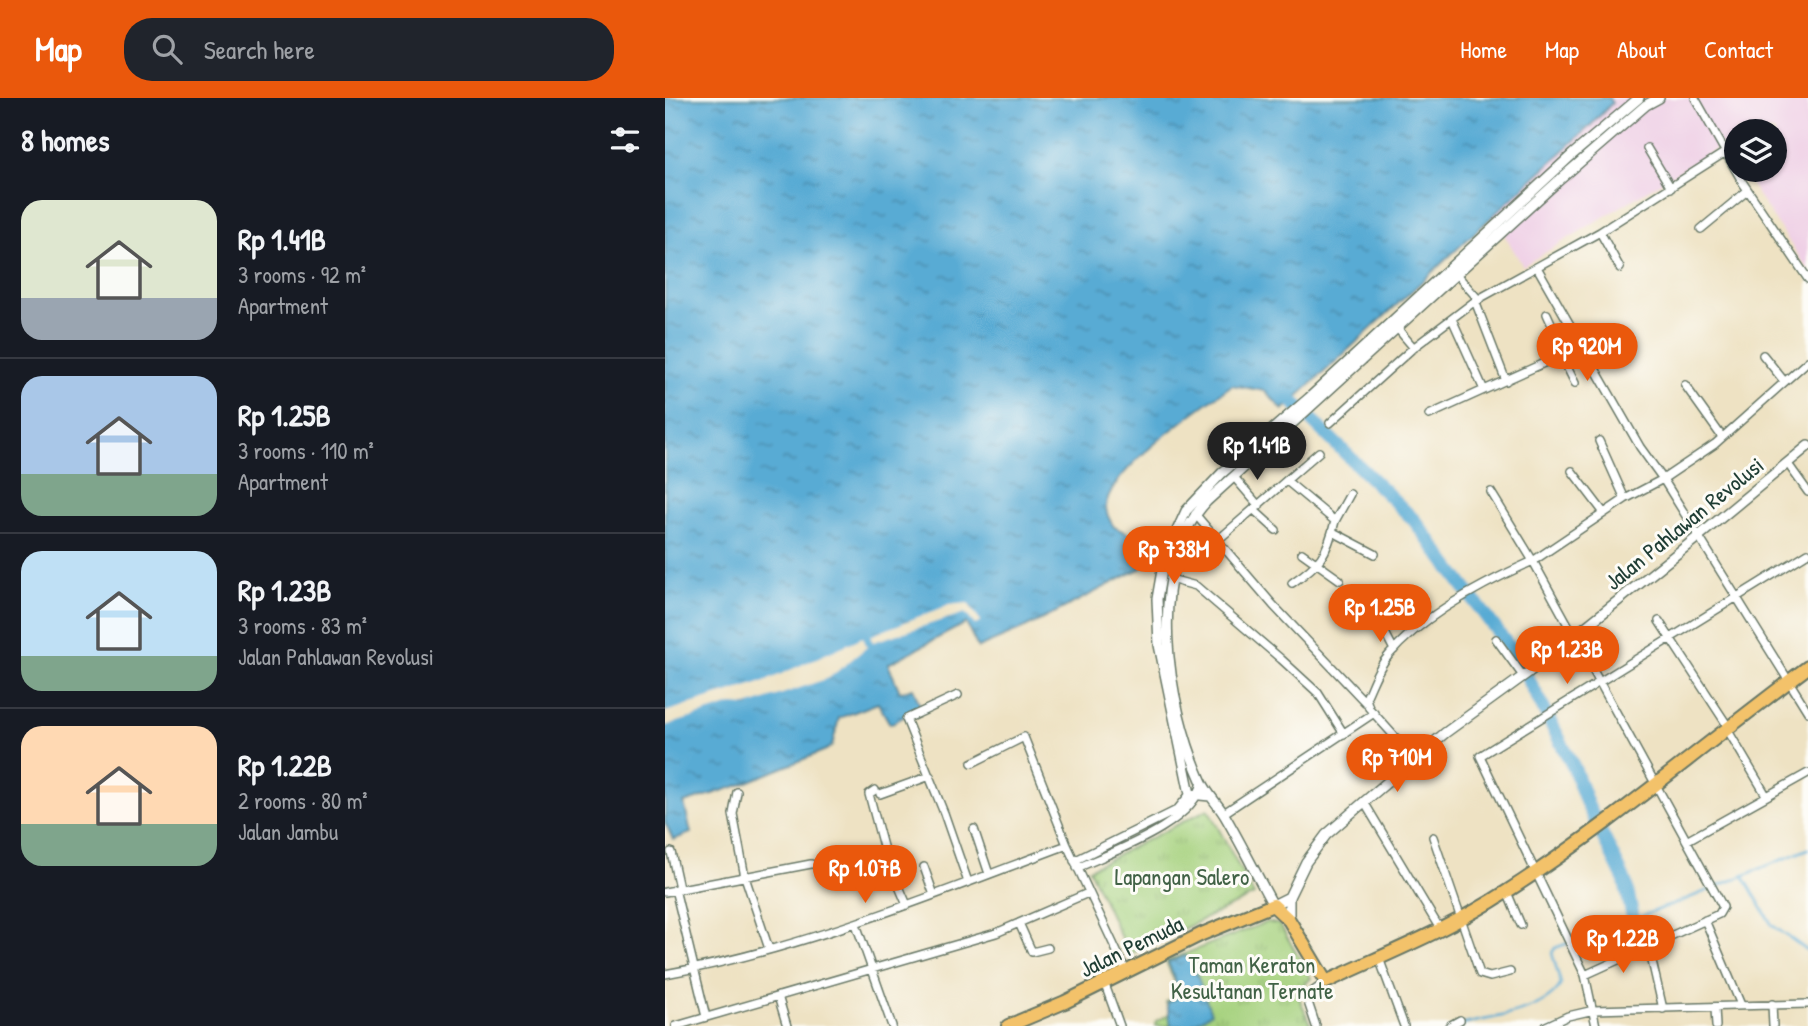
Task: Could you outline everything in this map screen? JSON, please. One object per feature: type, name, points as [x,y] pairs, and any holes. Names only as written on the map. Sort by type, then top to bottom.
[{"type":"highway","points":[[1273,905],[1289,920],[1326,982],[1440,929],[1507,892],[1597,830],[1808,667]]},
{"type":"highway","name":"Jalan Pemuda","points":[[1008,1026],[1246,914],[1273,905]]},
{"type":"street","points":[[1311,402],[1583,146],[1639,98]]},
{"type":"street","points":[[1289,920],[1289,897],[1273,905],[1224,814],[1202,782],[1185,734],[1173,672],[1167,604],[1168,574],[1175,530],[1204,497],[1292,418],[1458,276],[1636,114],[1659,98]]},
{"type":"street","points":[[1330,423],[1414,348],[1477,299],[1538,269],[1724,153],[1695,98]]},
{"type":"street","points":[[1647,148],[1671,188]]},
{"type":"street","points":[[1742,182],[1808,279]]},
{"type":"street","points":[[1701,229],[1745,187]]},
{"type":"street","points":[[1600,232],[1620,268]]},
{"type":"street","points":[[1538,269],[1640,447],[1739,598],[1808,712]]},
{"type":"street","points":[[1458,276],[1477,299],[1506,380]]},
{"type":"street","points":[[1547,314],[1575,383]]},
{"type":"street","points":[[1452,319],[1484,390]]},
{"type":"street","points":[[1397,328],[1414,348]]},
{"type":"street","points":[[1429,415],[1582,346]]},
{"type":"street","points":[[1763,355],[1784,381]]},
{"type":"street","points":[[1366,702],[1375,677],[1394,650],[1413,632],[1473,590],[1533,561],[1625,499],[1663,479],[1722,437],[1808,361]]},
{"type":"street","points":[[1685,385],[1722,437]]},
{"type":"street","points":[[1195,795],[1159,645],[1157,599],[1182,535],[1204,497],[1234,477],[1292,418]]},
{"type":"street","points":[[1599,441],[1625,499]]},
{"type":"street","name":"Jalan Pahlawan Revolusi","points":[[1289,897],[1313,850],[1325,835],[1414,758],[1526,674],[1808,446]]},
{"type":"street","points":[[1218,540],[1288,482],[1319,452]]},
{"type":"street","points":[[1787,464],[1808,492]]},
{"type":"street","points":[[1572,471],[1604,513]]},
{"type":"street","points":[[1234,477],[1276,530]]},
{"type":"street","points":[[1288,482],[1335,521]]},
{"type":"street","points":[[1492,492],[1575,633],[1723,907],[1719,914],[1585,975]]},
{"type":"street","points":[[1292,583],[1317,566],[1329,546],[1335,521],[1350,494]]},
{"type":"street","points":[[1195,513],[1273,605],[1366,702],[1414,758]]},
{"type":"street","points":[[1333,532],[1375,554]]},
{"type":"street","points":[[1302,553],[1340,580]]},
{"type":"street","points":[[1596,1026],[1585,975],[1480,756],[1808,553]]},
{"type":"street","points":[[1168,574],[1202,591],[1281,659],[1318,693],[1344,734]]},
{"type":"street","points":[[1377,617],[1394,650]]},
{"type":"street","points":[[1659,621],[1728,729],[1766,795]]},
{"type":"street","points":[[1496,639],[1526,674]]},
{"type":"street","points":[[958,695],[906,719],[930,776],[968,882]]},
{"type":"street","points":[[1224,814],[1374,713]]},
{"type":"street","points":[[972,764],[1024,737],[1067,845],[1126,971]]},
{"type":"street","points":[[1688,840],[1808,774]]},
{"type":"street","points":[[907,905],[885,854],[869,794],[930,776]]},
{"type":"street","points":[[1076,865],[1182,815],[1202,782]]},
{"type":"street","points":[[737,792],[733,814],[745,877],[769,949]]},
{"type":"street","points":[[1195,795],[1210,796]]},
{"type":"street","points":[[1364,802],[1440,929]]},
{"type":"street","points":[[974,829],[989,874]]},
{"type":"street","points":[[1433,838],[1480,974],[1490,977],[1510,972]]},
{"type":"street","points":[[665,974],[769,949],[856,924],[1067,845]]},
{"type":"street","points":[[671,852],[709,1026]]},
{"type":"street","points":[[837,860],[885,854]]},
{"type":"street","points":[[665,892],[810,863]]},
{"type":"street","points":[[924,867],[934,895]]},
{"type":"street","points":[[1507,892],[1521,925]]},
{"type":"street","points":[[676,1026],[996,933],[1088,893]]},
{"type":"street","points":[[1705,920],[1741,1005]]},
{"type":"street","points":[[1019,923],[1032,952],[1048,948]]},
{"type":"street","points":[[856,924],[892,1026]]},
{"type":"street","points":[[1649,948],[1663,1009]]},
{"type":"street","points":[[1379,958],[1404,1026]]},
{"type":"street","points":[[1104,982],[1120,1026]]},
{"type":"street","points":[[1316,1026],[1306,996],[1326,982]]},
{"type":"street","points":[[778,996],[787,1026]]},
{"type":"street","points":[[1772,1004],[1773,1026]]},
{"type":"street","points":[[1546,1026],[1568,1016],[1594,1010],[1808,1004]]},
{"type":"street","points":[[1715,1008],[1716,1026]]},
{"type":"street","points":[[1449,1026],[1460,1020]]},
{"type":"shaded area","points":[[1609,98],[1808,98],[1808,270],[1749,182],[1787,182],[1787,119],[1724,119],[1724,144],[1523,266],[1493,216],[1612,103]]},
{"type":"green space","name":"Lapangan Salero","points":[[1208,809],[1254,895],[1129,955],[1089,869]]},
{"type":"green space","name":"Taman Keraton Kesultanan Ternate","points":[[1267,922],[1280,925],[1311,978],[1297,993],[1311,1026],[1156,1026],[1155,1022],[1170,1014],[1166,1002],[1180,995],[1166,961]]},
{"type":"water","points":[[665,98],[1609,98],[1612,103],[1283,410],[1265,391],[1232,385],[1138,458],[1110,493],[1106,510],[1114,527],[1141,540],[1151,563],[1027,627],[978,648],[966,623],[888,664],[900,692],[913,688],[921,708],[890,724],[878,703],[839,718],[832,746],[826,750],[740,785],[684,803],[691,833],[673,840],[665,822]]},
{"type":"water","points":[[1185,956],[1191,959],[1211,1013],[1190,1026],[1171,1026],[1167,1003],[1181,996],[1168,962]]},
{"type":"pier","points":[[968,603],[981,622],[975,625],[965,613],[873,642],[870,636],[948,605]]},
{"type":"pier","points":[[863,637],[867,647],[829,678],[747,706],[732,705],[665,726],[665,712],[768,680]]},
{"type":"waterway","points":[[1293,402],[1414,520],[1518,659],[1574,768],[1587,804],[1625,881],[1633,918]]},
{"type":"waterway","points":[[1458,1026],[1529,1008],[1553,994],[1561,984],[1552,953],[1555,948],[1682,901],[1808,849]]},
{"type":"waterway","points":[[1744,877],[1772,925],[1808,951]]}]
